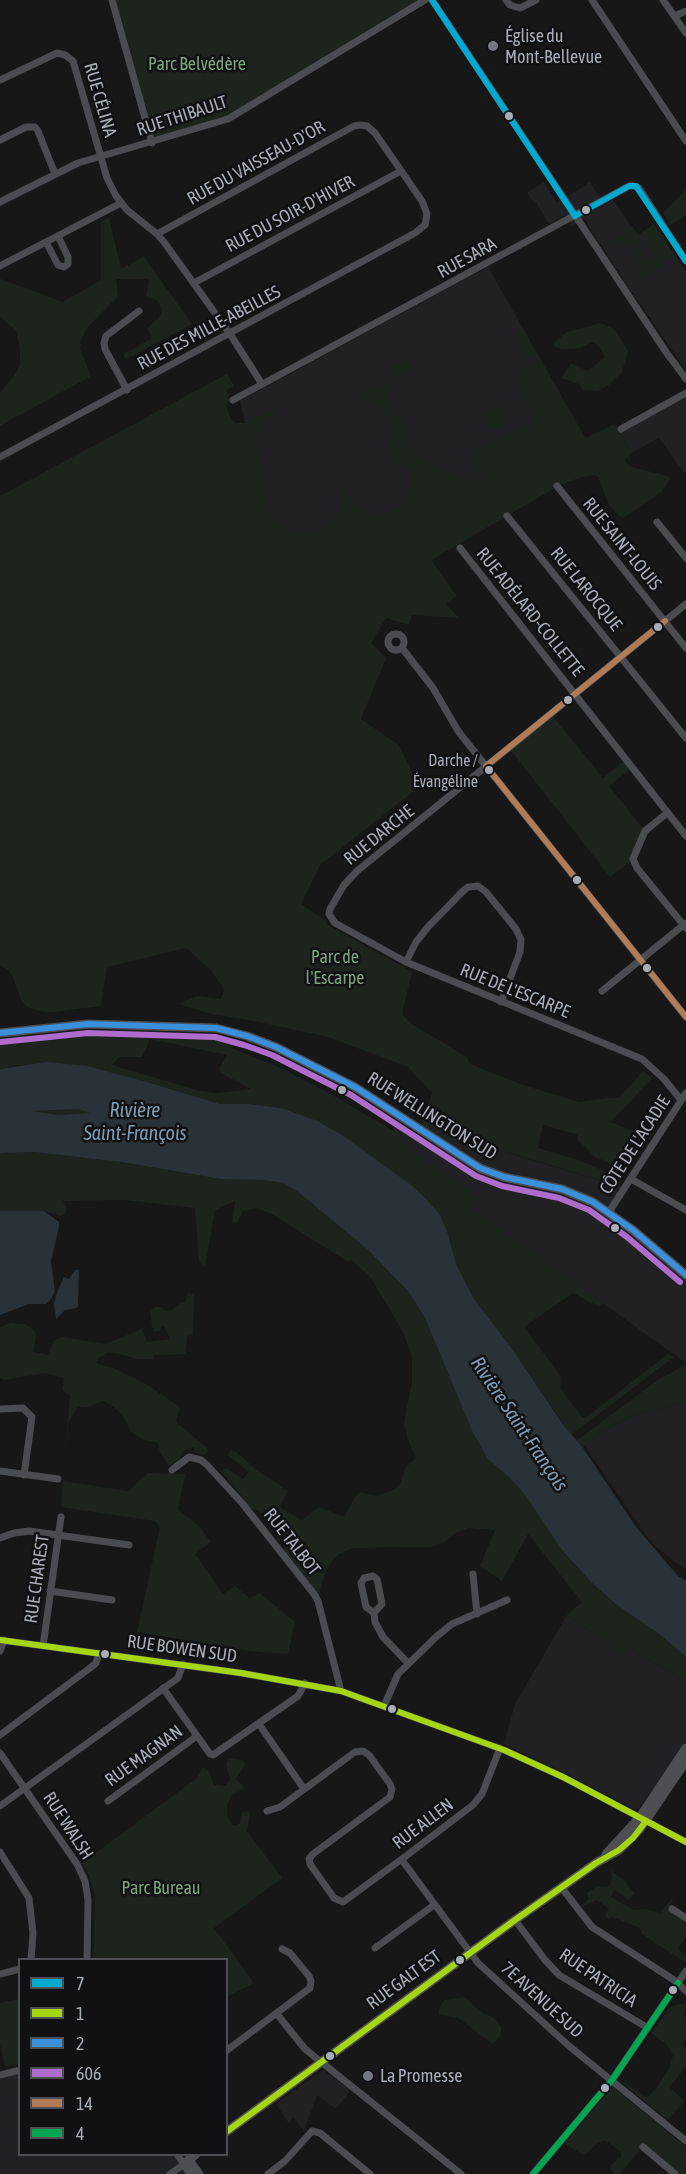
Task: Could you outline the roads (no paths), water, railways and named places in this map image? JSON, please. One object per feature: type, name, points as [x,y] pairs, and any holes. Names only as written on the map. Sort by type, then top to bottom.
[{"type":"main road","name":"RUE WELLINGTON SUD","points":[[0,1033],[88,1024],[205,1027],[239,1034],[276,1047],[355,1087],[480,1168],[504,1177],[569,1192],[609,1212],[686,1275]]},
{"type":"main road","name":"RUE GALT EST","points":[[228,2131],[470,1953],[517,1923],[603,1858],[611,1856],[628,1843],[686,1748]]},
{"type":"main road","name":"RUE GALT EST","points":[[643,1819],[686,1761]]},
{"type":"main road","points":[[188,2158],[191,2174]]},
{"type":"main road","points":[[188,2158],[199,2174]]},
{"type":"street","points":[[112,0],[152,142]]},
{"type":"street","name":"RUE THIBAULT","points":[[0,202],[78,163],[233,117],[425,0]]},
{"type":"street","points":[[432,0],[686,379]]},
{"type":"street","points":[[506,0],[510,5],[520,8],[536,0]]},
{"type":"street","points":[[592,0],[686,141]]},
{"type":"street","points":[[663,0],[686,33]]},
{"type":"street","points":[[675,16],[686,11]]},
{"type":"street","name":"RUE CÉLINA","points":[[0,80],[52,55],[61,53],[70,57],[76,66],[101,157]]},
{"type":"street","name":"RUE DU VAISSEAU-D'OR","points":[[157,234],[354,126],[363,125],[370,128],[401,171]]},
{"type":"street","points":[[0,140],[26,128],[34,127],[38,131],[56,174]]},
{"type":"street","points":[[101,157],[111,186],[121,203],[133,216],[157,234],[230,334],[262,384]]},
{"type":"street","name":"RUE DES MILLE-ABEILLES","points":[[0,457],[415,233],[425,225],[427,214],[422,201],[401,171]]},
{"type":"street","name":"RUE DU SOIR-D'HIVER","points":[[194,283],[401,171]]},
{"type":"street","name":"RUE SARA","points":[[233,400],[629,186],[636,186],[686,261]]},
{"type":"street","points":[[0,266],[121,203]]},
{"type":"street","points":[[46,242],[58,265],[64,267],[68,264],[68,257],[58,236]]},
{"type":"street","points":[[127,390],[104,343],[106,336],[139,311]]},
{"type":"street","points":[[621,429],[686,393]]},
{"type":"street","name":"RUE SAINT-LOUIS","points":[[557,486],[686,648]]},
{"type":"street","name":"RUE LAROCQUE","points":[[507,516],[686,738]]},
{"type":"street","points":[[657,522],[686,558]]},
{"type":"street","name":"RUE ADÉLARD-COLLETTE","points":[[460,548],[686,836]]},
{"type":"street","name":"RUE DARCHE","points":[[330,919],[330,909],[350,877],[686,604]]},
{"type":"street","points":[[402,648],[433,688],[454,725],[686,1017]]},
{"type":"street","points":[[602,991],[685,925],[637,868],[633,859],[645,831],[667,813]]},
{"type":"street","points":[[406,962],[416,942],[428,927],[468,887],[478,886],[486,891],[516,929],[521,940],[520,952],[501,1002]]},
{"type":"street","name":"RUE DE L'ESCARPE","points":[[330,919],[406,962],[642,1059],[664,1079],[681,1100]]},
{"type":"street","name":"CÔTE DE L'ACADIE","points":[[609,1212],[686,1094]]},
{"type":"street","points":[[631,1179],[686,1210]]},
{"type":"street","points":[[0,1409],[23,1408],[32,1417],[24,1475]]},
{"type":"street","name":"RUE TALBOT","points":[[172,1470],[189,1457],[201,1460],[207,1465],[242,1503],[307,1585],[318,1601],[341,1691]]},
{"type":"street","points":[[0,1471],[58,1479]]},
{"type":"street","name":"RUE CHAREST","points":[[43,1646],[61,1517]]},
{"type":"street","points":[[0,1538],[29,1531],[129,1545]]},
{"type":"street","points":[[473,1574],[477,1614]]},
{"type":"street","points":[[374,1613],[382,1604],[377,1579],[373,1576],[364,1578],[361,1583],[366,1607],[374,1613],[375,1622],[383,1637],[408,1663]]},
{"type":"street","points":[[50,1591],[112,1600]]},
{"type":"street","points":[[384,1706],[395,1678],[447,1627],[507,1600]]},
{"type":"street","points":[[0,1652],[2,1640]]},
{"type":"street","name":"RUE BOWEN SUD","points":[[2,1640],[183,1664],[305,1683],[341,1691],[500,1748],[563,1776],[686,1842]]},
{"type":"street","points":[[0,1735],[90,1668],[96,1663],[99,1653]]},
{"type":"street","points":[[0,1806],[164,1688],[180,1675],[183,1664]]},
{"type":"street","points":[[164,1688],[210,1754],[213,1755],[298,1696],[305,1683]]},
{"type":"street","points":[[259,1724],[304,1789],[276,1809],[267,1811]]},
{"type":"street","name":"RUE MAGNAN","points":[[108,1801],[197,1736]]},
{"type":"street","name":"RUE ALLEN","points":[[304,1789],[359,1750],[367,1752],[392,1789],[386,1801],[309,1859],[310,1864],[339,1902],[346,1900],[402,1860],[478,1799],[500,1748]]},
{"type":"street","name":"RUE WALSH","points":[[0,1753],[77,1864],[85,1881],[88,1900],[87,1958]]},
{"type":"street","points":[[0,1852],[29,1898],[33,1933],[31,1958]]},
{"type":"street","name":"7E AVENUE SUD","points":[[402,1860],[478,1963],[569,2046],[686,2141]]},
{"type":"street","points":[[563,1890],[592,1927],[678,1983],[686,1991]]},
{"type":"street","points":[[375,1948],[435,1905]]},
{"type":"street","points":[[672,1909],[686,1918]]},
{"type":"street","name":"RUE PATRICIA","points":[[517,1923],[559,1975],[648,2028]]},
{"type":"street","points":[[228,2050],[307,1992],[311,1986],[309,1976],[293,1957],[282,1949]]},
{"type":"street","points":[[0,1974],[18,1970]]},
{"type":"street","points":[[533,2174],[612,2080],[686,1971]]},
{"type":"street","points":[[277,2014],[301,2044],[461,2174]]},
{"type":"street","points":[[0,2075],[18,2070]]},
{"type":"street","points":[[268,2174],[281,2169],[309,2133],[316,2131],[370,2174]]},
{"type":"street","points":[[643,2147],[675,2174]]},
{"type":"street","points":[[170,2174],[188,2158]]},
{"type":"water","name":"Rivière Saint-François","points":[[47,1062],[87,1066],[220,1104],[248,1104],[281,1108],[317,1121],[342,1135],[411,1185],[440,1215],[456,1264],[474,1299],[510,1346],[564,1426],[583,1448],[636,1527],[678,1576],[686,1581],[686,1657],[662,1636],[617,1605],[591,1582],[562,1550],[526,1496],[488,1459],[473,1433],[425,1318],[408,1291],[367,1249],[297,1191],[283,1183],[221,1179],[121,1162],[34,1152],[0,1153],[0,1069]],"holes":[[[78,1109],[90,1113],[59,1115],[31,1111]]]},
{"type":"water","points":[[0,1211],[44,1211],[59,1222],[59,1227],[51,1261],[55,1291],[51,1299],[46,1304],[29,1304],[0,1315]]},
{"type":"water","points":[[75,1270],[79,1270],[78,1306],[65,1310],[56,1319],[54,1303],[58,1290],[64,1277],[69,1279]]},
{"type":"place","name":"Église du Mont-Bellevue","points":[[493,46]]},
{"type":"place","name":"Darche / Évangéline","points":[[489,770]]},
{"type":"place","name":"La Promesse","points":[[368,2076]]},
{"type":"park label","name":"Parc Belvédère","points":[[197,64]]},
{"type":"park label","name":"Parc de l'Escarpe","points":[[335,967]]},
{"type":"park label","name":"Parc Bureau","points":[[161,1888]]}]
